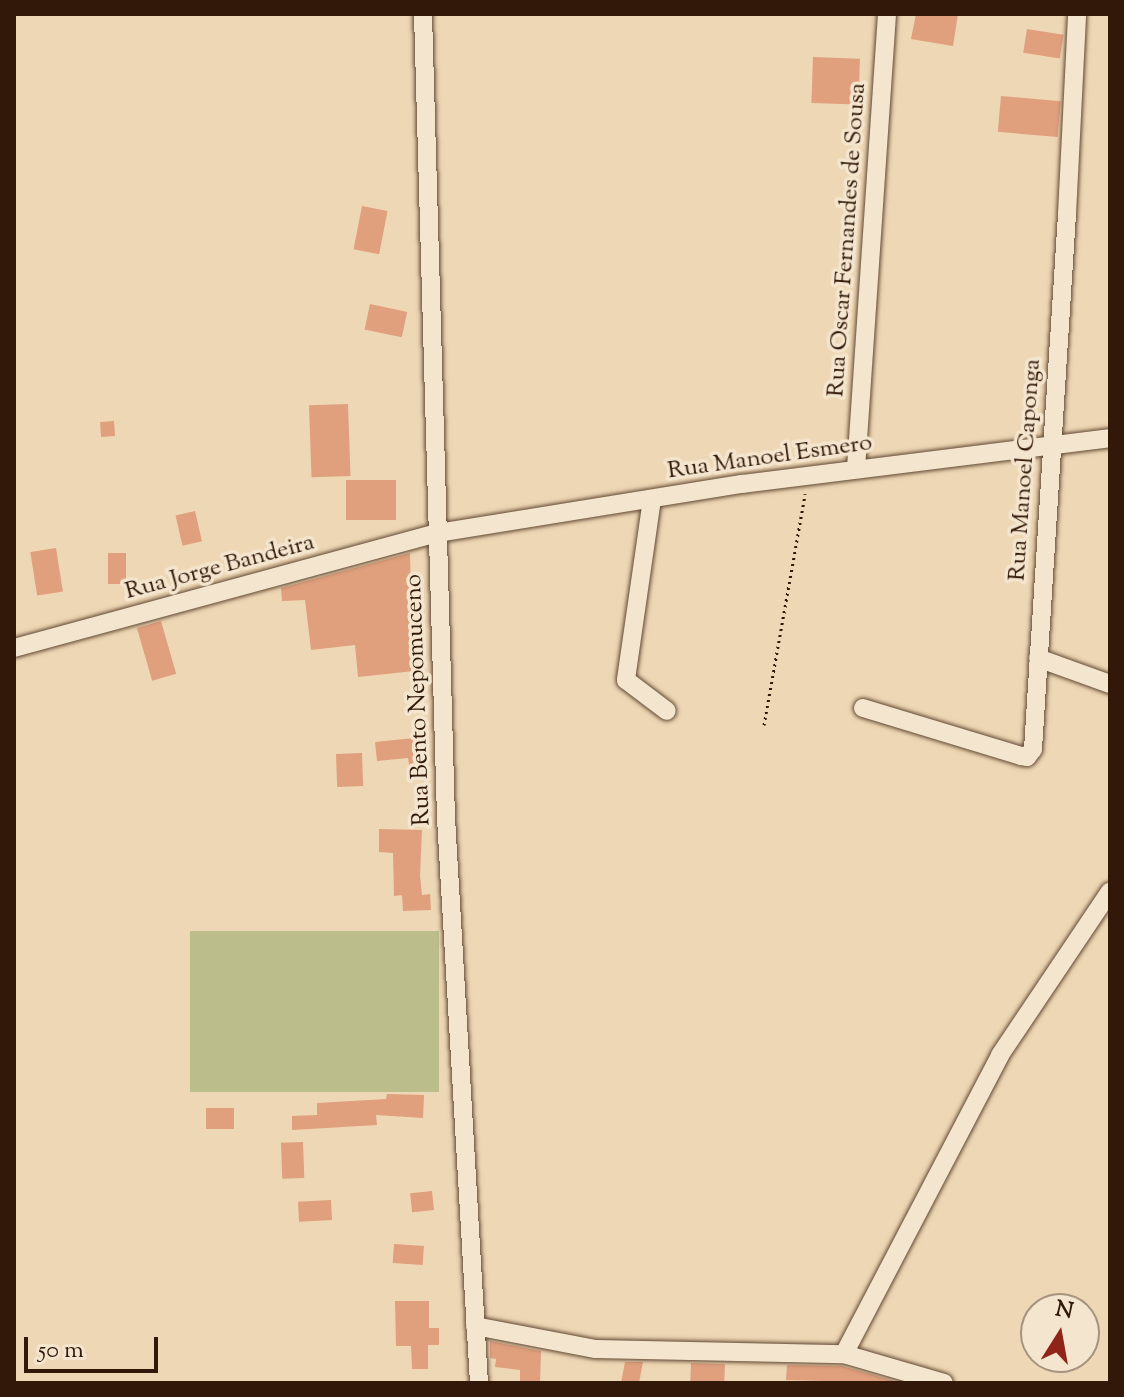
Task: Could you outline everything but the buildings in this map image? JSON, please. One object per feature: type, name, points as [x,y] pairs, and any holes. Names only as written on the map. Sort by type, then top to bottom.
[{"type":"street","name":"Rua Bento Nepomuceno","points":[[423,14],[446,818],[479,1383]]},
{"type":"street","name":"Rua Oscar Fernandes de Sousa","points":[[856,469],[887,14]]},
{"type":"street","name":"Rua Manoel Caponga","points":[[863,708],[1027,757],[1033,749],[1077,14]]},
{"type":"street","name":"Rua Manoel Esmero","points":[[438,533],[856,469],[1110,438]]},
{"type":"street","points":[[652,499],[626,680],[667,711]]},
{"type":"street","name":"Rua Jorge Bandeira","points":[[14,648],[438,533]]},
{"type":"street","points":[[1038,658],[1110,684]]},
{"type":"street","points":[[844,1354],[1000,1055],[1110,891]]},
{"type":"street","points":[[475,1326],[596,1349],[844,1354],[944,1383]]},
{"type":"path","points":[[764,725],[806,490]]},
{"type":"green space","points":[[190,931],[439,931],[439,1092],[190,1092]]}]
